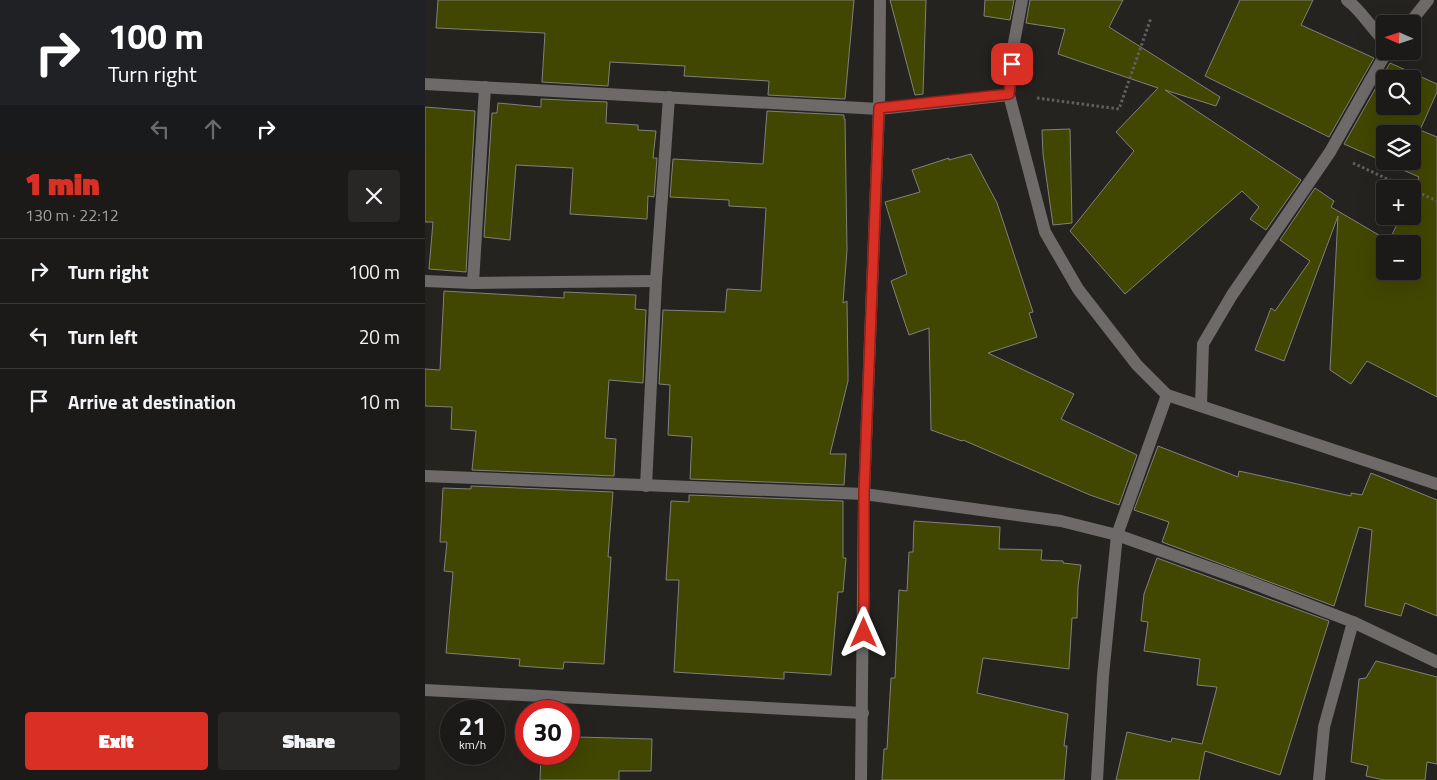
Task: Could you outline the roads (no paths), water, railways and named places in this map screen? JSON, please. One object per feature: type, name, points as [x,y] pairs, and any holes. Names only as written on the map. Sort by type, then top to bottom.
[{"type":"street","points":[[861,780],[864,494],[879,108],[881,0]]},
{"type":"street","points":[[1022,0],[1013,48],[1009,94],[1045,232],[1078,290],[1137,365],[1167,395],[1437,484]]},
{"type":"street","points":[[1347,0],[1353,4],[1376,33]]},
{"type":"street","points":[[1416,15],[1428,0]]},
{"type":"street","points":[[1201,405],[1203,344],[1232,295],[1330,152],[1382,60]]},
{"type":"street","points":[[425,84],[879,108],[1009,94]]},
{"type":"street","points":[[473,283],[485,87]]},
{"type":"street","points":[[646,486],[656,281],[669,97]]},
{"type":"street","points":[[425,281],[473,283],[656,281]]},
{"type":"street","points":[[1097,780],[1103,676],[1117,535],[1167,395]]},
{"type":"street","points":[[425,488],[425,476],[864,494],[1061,522],[1117,535],[1244,580],[1353,622],[1437,662]]},
{"type":"street","points":[[1319,780],[1324,727],[1353,622]]},
{"type":"street","points":[[425,690],[863,712]]}]
